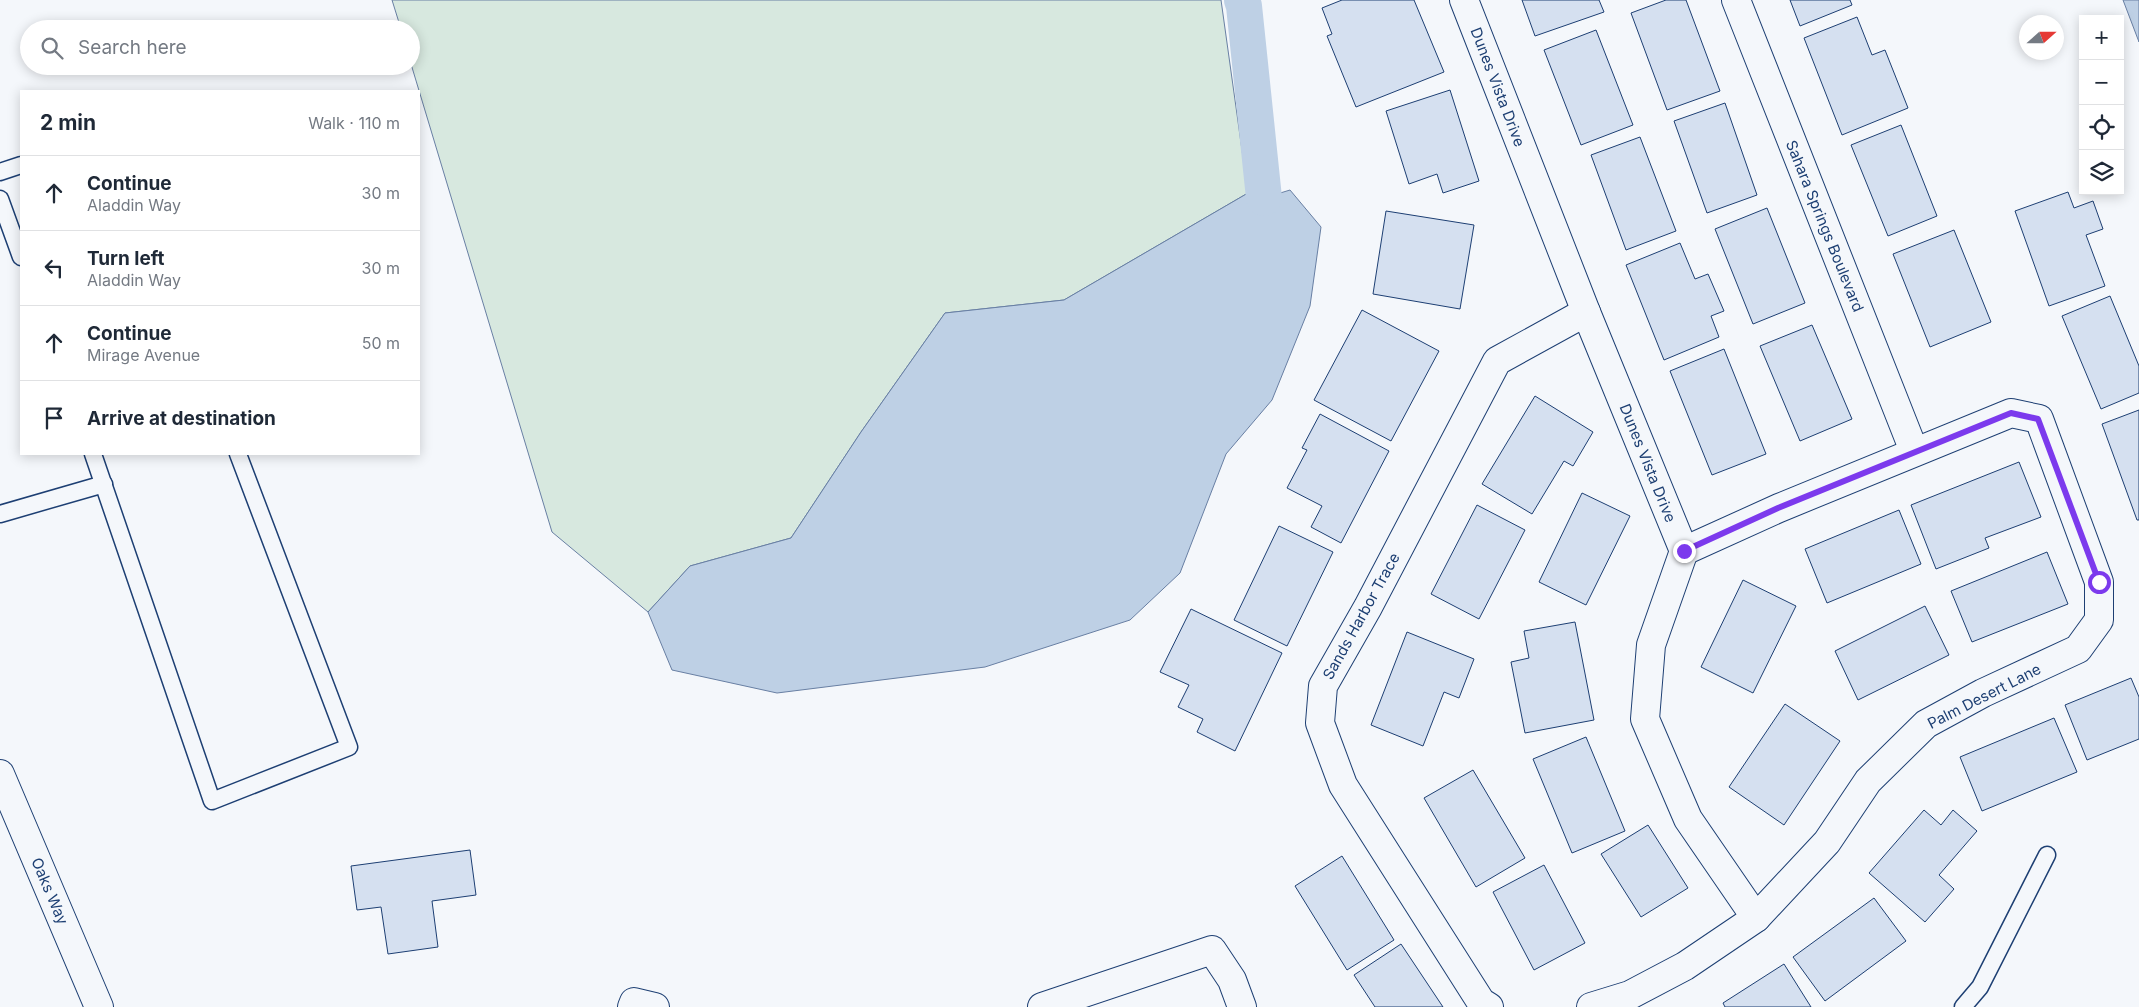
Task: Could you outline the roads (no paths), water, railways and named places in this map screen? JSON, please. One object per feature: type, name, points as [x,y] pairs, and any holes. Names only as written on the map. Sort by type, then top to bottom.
[{"type":"street","name":"Dunes Vista Drive","points":[[1464,0],[1586,312],[1684,551]]},
{"type":"street","name":"Sahara Springs Boulevard","points":[[1736,0],[1914,451]]},
{"type":"street","name":"Sands Harbor Trace","points":[[1489,1007],[1481,1002],[1343,785],[1320,723],[1323,686],[1368,607],[1497,361],[1586,312]]},
{"type":"street","name":"Palm Desert Lane","points":[[1632,1001],[1756,918],[1827,842],[1868,781],[1926,724],[1983,693],[2078,649],[2099,620],[2099,582],[2038,419],[2011,413],[1914,451]]},
{"type":"street","points":[[1756,918],[1688,819],[1645,719],[1651,645],[1684,551],[1778,508],[1914,451]]},
{"type":"street","name":"Oaks Way","points":[[0,774],[99,1007]]},
{"type":"street","points":[[1042,1007],[1212,950],[1232,980],[1242,1007]]},
{"type":"street","points":[[1591,1007],[1632,1001]]},
{"type":"street","points":[[632,1007],[634,1002],[655,1007]]},
{"type":"lane","points":[[0,172],[20,165]]},
{"type":"lane","points":[[0,199],[20,254]]},
{"type":"lane","points":[[93,455],[212,800],[349,747],[238,455]]},
{"type":"lane","points":[[0,514],[104,484]]},
{"type":"lane","points":[[1963,1007],[1980,987],[2047,855]]},
{"type":"water","points":[[2123,0],[2139,0],[2139,42]]},
{"type":"water","points":[[1290,190],[1321,227],[1310,306],[1272,400],[1226,454],[1180,573],[1130,620],[985,667],[777,693],[672,670],[648,612],[690,566],[791,538],[861,432],[945,313],[1064,300],[1248,193],[1264,198]]},
{"type":"waterway","points":[[1242,0],[1264,198]]}]
